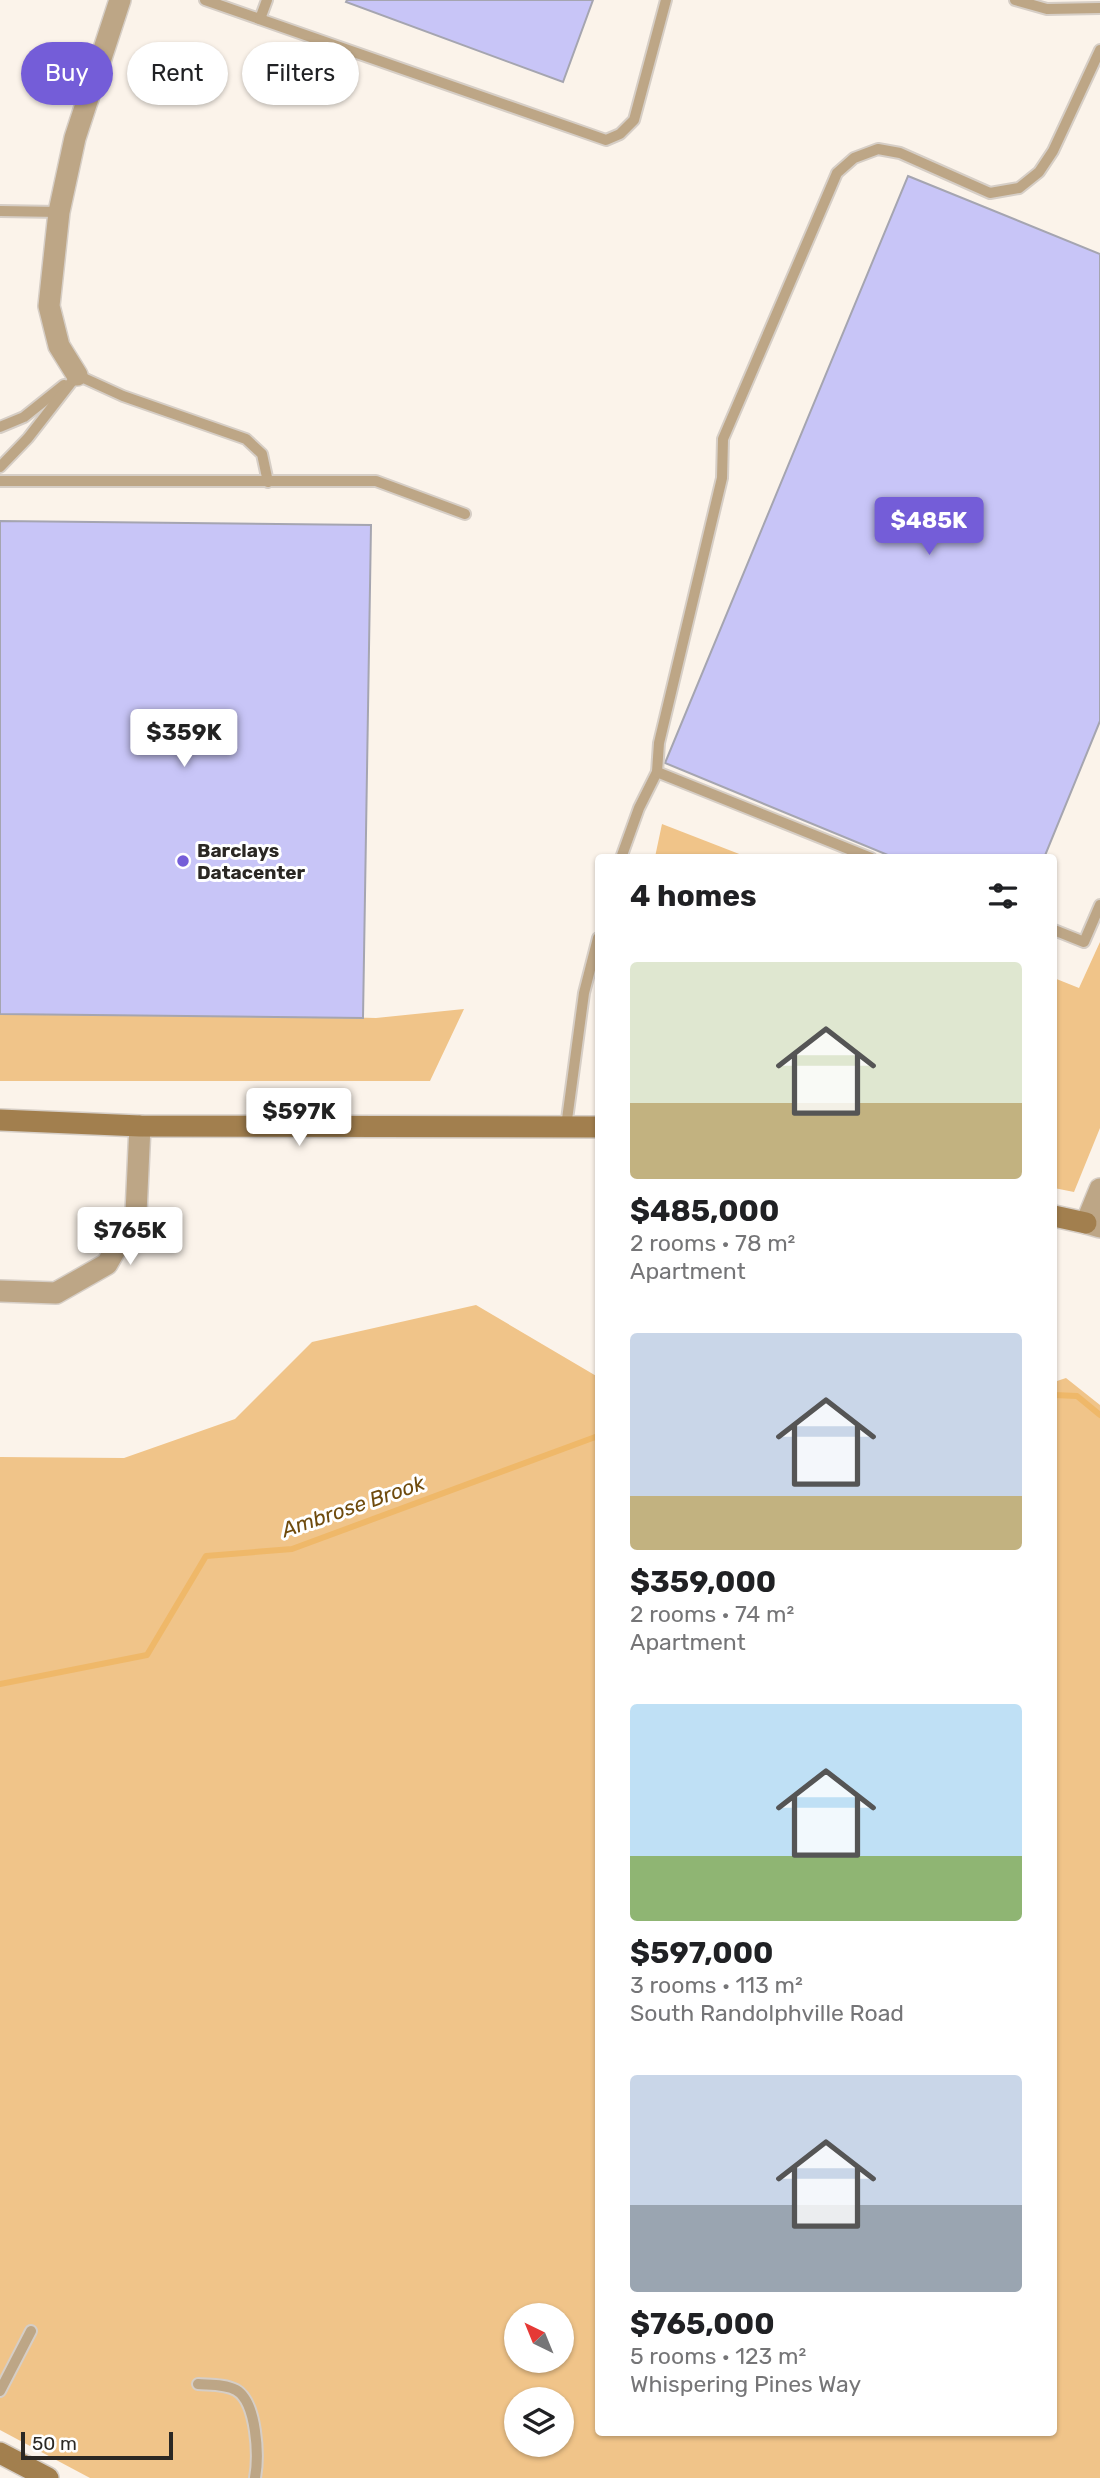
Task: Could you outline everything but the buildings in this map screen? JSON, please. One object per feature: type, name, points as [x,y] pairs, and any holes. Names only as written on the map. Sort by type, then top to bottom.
[{"type":"street","points":[[77,375],[59,346],[49,306],[59,212],[75,138],[120,0]]},
{"type":"street","points":[[0,1120],[141,1126],[595,1127]]},
{"type":"street","points":[[0,1291],[55,1293],[107,1264],[136,1213],[141,1126]]},
{"type":"street","points":[[1057,1217],[1093,1225],[1100,1189]]},
{"type":"street","points":[[0,2452],[48,2478]]},
{"type":"lane","points":[[205,0],[606,140],[620,134],[634,120],[666,0]]},
{"type":"lane","points":[[260,19],[267,0]]},
{"type":"lane","points":[[1015,0],[1047,9],[1100,8]]},
{"type":"lane","points":[[622,854],[639,808],[657,772],[659,743],[722,478],[723,439],[837,173],[854,158],[878,149],[900,153],[990,193],[1019,187],[1039,172],[1053,151],[1100,50]]},
{"type":"lane","points":[[0,211],[59,212]]},
{"type":"lane","points":[[0,426],[24,417],[77,375]]},
{"type":"lane","points":[[0,467],[28,438],[77,375]]},
{"type":"lane","points":[[77,375],[123,396],[246,439],[262,454],[268,482]]},
{"type":"lane","points":[[0,481],[376,481],[466,514]]},
{"type":"lane","points":[[657,772],[861,854]]},
{"type":"lane","points":[[1057,931],[1084,942],[1100,905]]},
{"type":"lane","points":[[566,1127],[584,993],[595,950]]},
{"type":"lane","points":[[0,2391],[31,2331]]},
{"type":"lane","points":[[198,2384],[235,2389],[246,2399],[257,2443],[255,2478]]},
{"type":"shaded area","points":[[662,824],[739,854],[656,854]]},
{"type":"shaded area","points":[[1100,942],[1100,1128],[1074,1192],[1057,1189],[1057,979],[1079,988]]},
{"type":"shaded area","points":[[0,1008],[376,1018],[464,1009],[430,1081],[0,1081]]},
{"type":"shaded area","points":[[476,1305],[595,1375],[595,2436],[1057,2436],[1057,1381],[1066,1378],[1100,1405],[1100,2478],[90,2478],[0,2430],[0,1457],[124,1458],[235,1419],[312,1342]]},
{"type":"waterway","name":"Ambrose Brook","points":[[1057,1395],[1077,1396],[1100,1415]]},
{"type":"waterway","name":"Ambrose Brook","points":[[0,1684],[147,1655],[206,1556],[292,1549],[595,1437]]},
{"type":"place","name":"Barclays Datacenter","points":[[183,861]]}]
